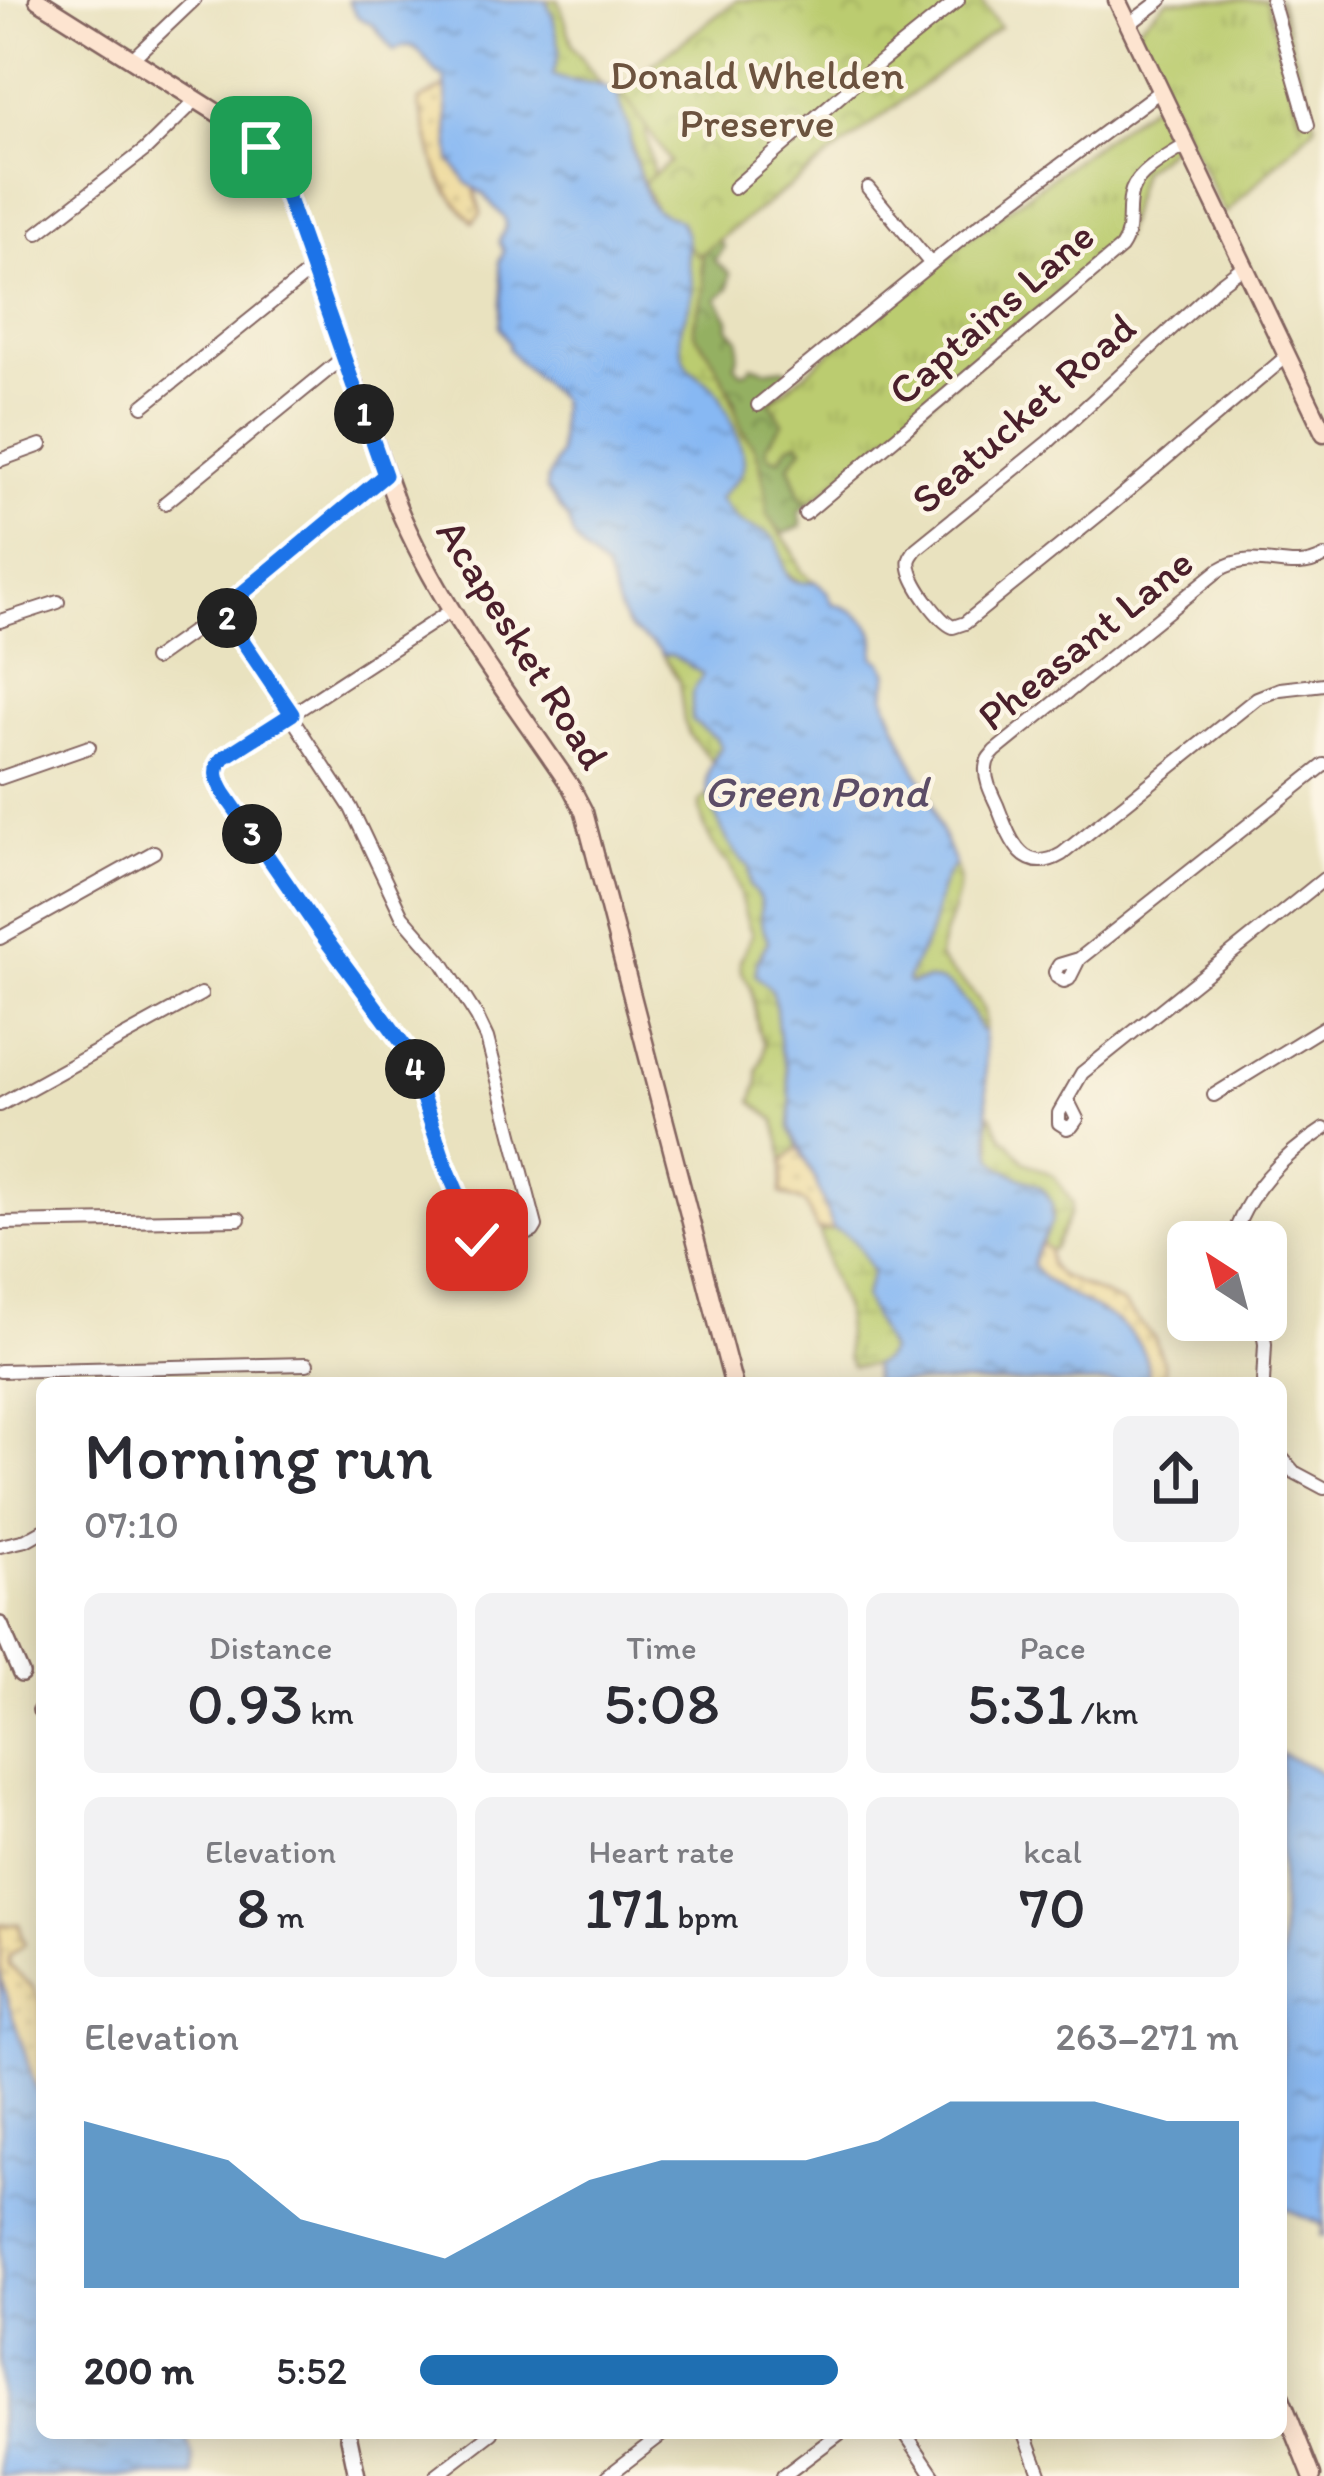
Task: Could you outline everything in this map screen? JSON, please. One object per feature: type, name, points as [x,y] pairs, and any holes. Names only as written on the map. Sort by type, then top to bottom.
[{"type":"main road","name":"Acapesket Road","points":[[38,0],[242,129],[267,156],[281,181],[385,475],[417,550],[584,812],[731,1377]]},
{"type":"main road","points":[[1118,0],[1324,433]]},
{"type":"main road","points":[[1287,2413],[1311,2472]]},
{"type":"street","points":[[734,188],[958,0]]},
{"type":"street","points":[[1128,25],[1161,0]]},
{"type":"street","points":[[1272,0],[1308,125]]},
{"type":"street","points":[[132,59],[186,3]]},
{"type":"street","points":[[758,406],[977,226],[1160,91]]},
{"type":"street","points":[[38,233],[145,150],[197,99]]},
{"type":"street","name":"Captains Lane","points":[[805,514],[1121,248],[1129,234],[1135,184],[1186,145]]},
{"type":"street","points":[[868,188],[932,264]]},
{"type":"street","name":"Seatucket Road","points":[[1245,265],[1048,442],[916,549],[911,572],[940,620],[953,627],[965,623],[1287,356]]},
{"type":"street","points":[[143,406],[313,269]]},
{"type":"street","points":[[165,503],[344,357]]},
{"type":"street","points":[[0,460],[41,445]]},
{"type":"street","points":[[154,659],[222,610],[385,475]]},
{"type":"street","name":"Pheasant Lane","points":[[1324,557],[1301,566],[1246,559],[1219,570],[994,751],[986,764],[987,782],[1017,850],[1029,858],[1051,860],[1257,698],[1280,689],[1324,684]]},
{"type":"street","points":[[0,621],[58,602]]},
{"type":"street","points":[[222,610],[352,808],[394,903],[460,988],[487,1038],[536,1226],[502,1244]]},
{"type":"street","points":[[452,610],[223,758],[216,770],[224,793],[406,1048],[444,1161],[482,1252]]},
{"type":"street","points":[[0,778],[89,747]]},
{"type":"street","points":[[1079,959],[1324,765]]},
{"type":"street","points":[[0,938],[154,852]]},
{"type":"street","points":[[1067,1099],[1082,1073],[1324,879]]},
{"type":"street","points":[[0,1105],[201,994]]},
{"type":"street","points":[[1214,1095],[1324,1027]]},
{"type":"street","points":[[1239,1221],[1291,1151],[1324,1129]]},
{"type":"street","points":[[0,1223],[239,1220]]},
{"type":"street","points":[[1263,1377],[1265,1341]]},
{"type":"street","points":[[0,1371],[307,1364]]},
{"type":"street","points":[[147,1368],[148,1377]]},
{"type":"street","points":[[1287,1464],[1324,1488]]},
{"type":"street","points":[[0,1546],[36,1534]]},
{"type":"street","points":[[0,1625],[21,1674]]},
{"type":"street","points":[[349,2439],[356,2476]]},
{"type":"street","points":[[436,2476],[485,2439]]},
{"type":"street","points":[[608,2476],[656,2439]]},
{"type":"street","points":[[783,2476],[832,2439]]},
{"type":"street","points":[[908,2439],[934,2476]]},
{"type":"street","points":[[1027,2439],[1040,2476]]},
{"type":"street","points":[[1290,2476],[1311,2472]]},
{"type":"green space","points":[[546,0],[559,0],[573,46],[601,84],[552,75],[560,50]]},
{"type":"green space","name":"Donald Whelden Preserve","points":[[737,0],[980,0],[1000,27],[698,256],[657,213],[643,183],[670,162],[620,89]]},
{"type":"green space","points":[[1168,0],[1266,0],[1302,126],[1279,0],[1315,122],[1225,214],[1136,32]]},
{"type":"green space","points":[[624,94],[649,121],[646,133],[654,178],[703,250],[705,287],[694,333],[727,386],[743,433],[759,458],[767,515],[802,572],[814,581],[803,584],[786,573],[778,546],[763,532],[739,523],[719,499],[740,475],[742,453],[722,403],[690,371],[683,357],[680,327],[692,290],[688,244],[670,215],[648,201],[617,95]]},
{"type":"green space","points":[[1156,101],[1178,142],[1141,171],[1122,239],[810,503],[802,500],[789,465],[802,448],[799,443],[788,446],[780,459],[767,456],[766,446],[783,423],[770,402],[967,239]]},
{"type":"green space","points":[[719,240],[724,247],[715,261],[730,273],[729,288],[717,299],[739,339],[735,365],[741,372],[752,365],[784,368],[790,373],[770,402],[783,423],[766,446],[768,456],[780,459],[788,446],[798,442],[803,448],[789,465],[802,500],[810,503],[799,512],[802,526],[783,534],[767,515],[766,493],[737,420],[734,400],[693,333],[704,287],[703,250]]},
{"type":"green space","points":[[662,654],[703,674],[691,713],[693,721],[721,747],[712,761],[690,736],[679,681]]},
{"type":"green space","points":[[709,794],[720,825],[749,866],[750,886],[761,902],[768,941],[757,962],[776,1008],[791,1102],[790,1130],[798,1147],[783,1162],[775,1120],[752,1102],[764,1044],[740,961],[752,934],[732,870],[703,823],[700,802]]},
{"type":"green space","points":[[955,865],[956,900],[939,959],[978,999],[984,1031],[948,986],[931,980],[907,981],[928,937],[943,880]]},
{"type":"green space","points":[[991,1115],[1004,1140],[1025,1162],[1053,1175],[1072,1202],[1049,1251],[1042,1243],[1054,1214],[1049,1200],[1042,1190],[997,1165],[992,1155]]},
{"type":"green space","points":[[833,1229],[856,1240],[870,1267],[872,1277],[864,1298],[889,1351],[873,1365],[852,1366],[847,1358],[844,1309],[820,1232]]},
{"type":"sand","points":[[445,87],[453,157],[475,188],[481,214],[473,222],[441,180],[419,106],[419,101]]},
{"type":"sand","points":[[798,1147],[833,1229],[817,1230],[805,1203],[781,1194],[783,1162]]},
{"type":"sand","points":[[1042,1243],[1059,1275],[1122,1303],[1155,1339],[1164,1377],[1149,1377],[1144,1354],[1122,1326],[1043,1278],[1031,1265]]},
{"type":"sand","points":[[19,1924],[25,1944],[9,1956],[9,1965],[36,1994],[36,2089],[2,1984],[0,1925]]},
{"type":"water","name":"Green Pond","points":[[348,0],[546,0],[560,50],[553,75],[616,92],[648,201],[680,221],[687,236],[692,288],[681,328],[685,361],[717,392],[743,455],[741,473],[719,499],[742,524],[774,539],[788,576],[802,583],[816,582],[833,604],[868,623],[875,640],[874,657],[888,673],[887,704],[929,791],[955,865],[940,889],[928,937],[907,981],[931,980],[948,986],[984,1031],[992,1157],[1003,1169],[1041,1187],[1052,1204],[1052,1222],[1032,1265],[1058,1289],[1122,1325],[1144,1354],[1149,1377],[874,1377],[873,1366],[889,1351],[864,1298],[872,1272],[853,1240],[833,1229],[790,1130],[791,1102],[776,1008],[771,989],[756,975],[768,941],[761,902],[750,886],[749,866],[728,841],[708,792],[708,773],[721,747],[692,721],[692,693],[703,674],[662,654],[630,629],[605,570],[585,553],[546,489],[559,454],[560,400],[514,356],[499,326],[499,262],[504,251],[499,241],[505,219],[451,161],[445,79],[416,49],[403,46],[394,51],[373,25],[358,17]]},
{"type":"water","points":[[1287,1756],[1324,1778],[1324,2236],[1320,2223],[1287,2209]]},
{"type":"water","points":[[0,1971],[36,2088],[36,2439],[187,2439],[194,2476],[0,2476]]},
{"type":"route","points":[[261,147],[287,196],[385,475],[222,610],[292,714],[223,758],[216,776],[320,932],[402,1040],[477,1240]]}]
